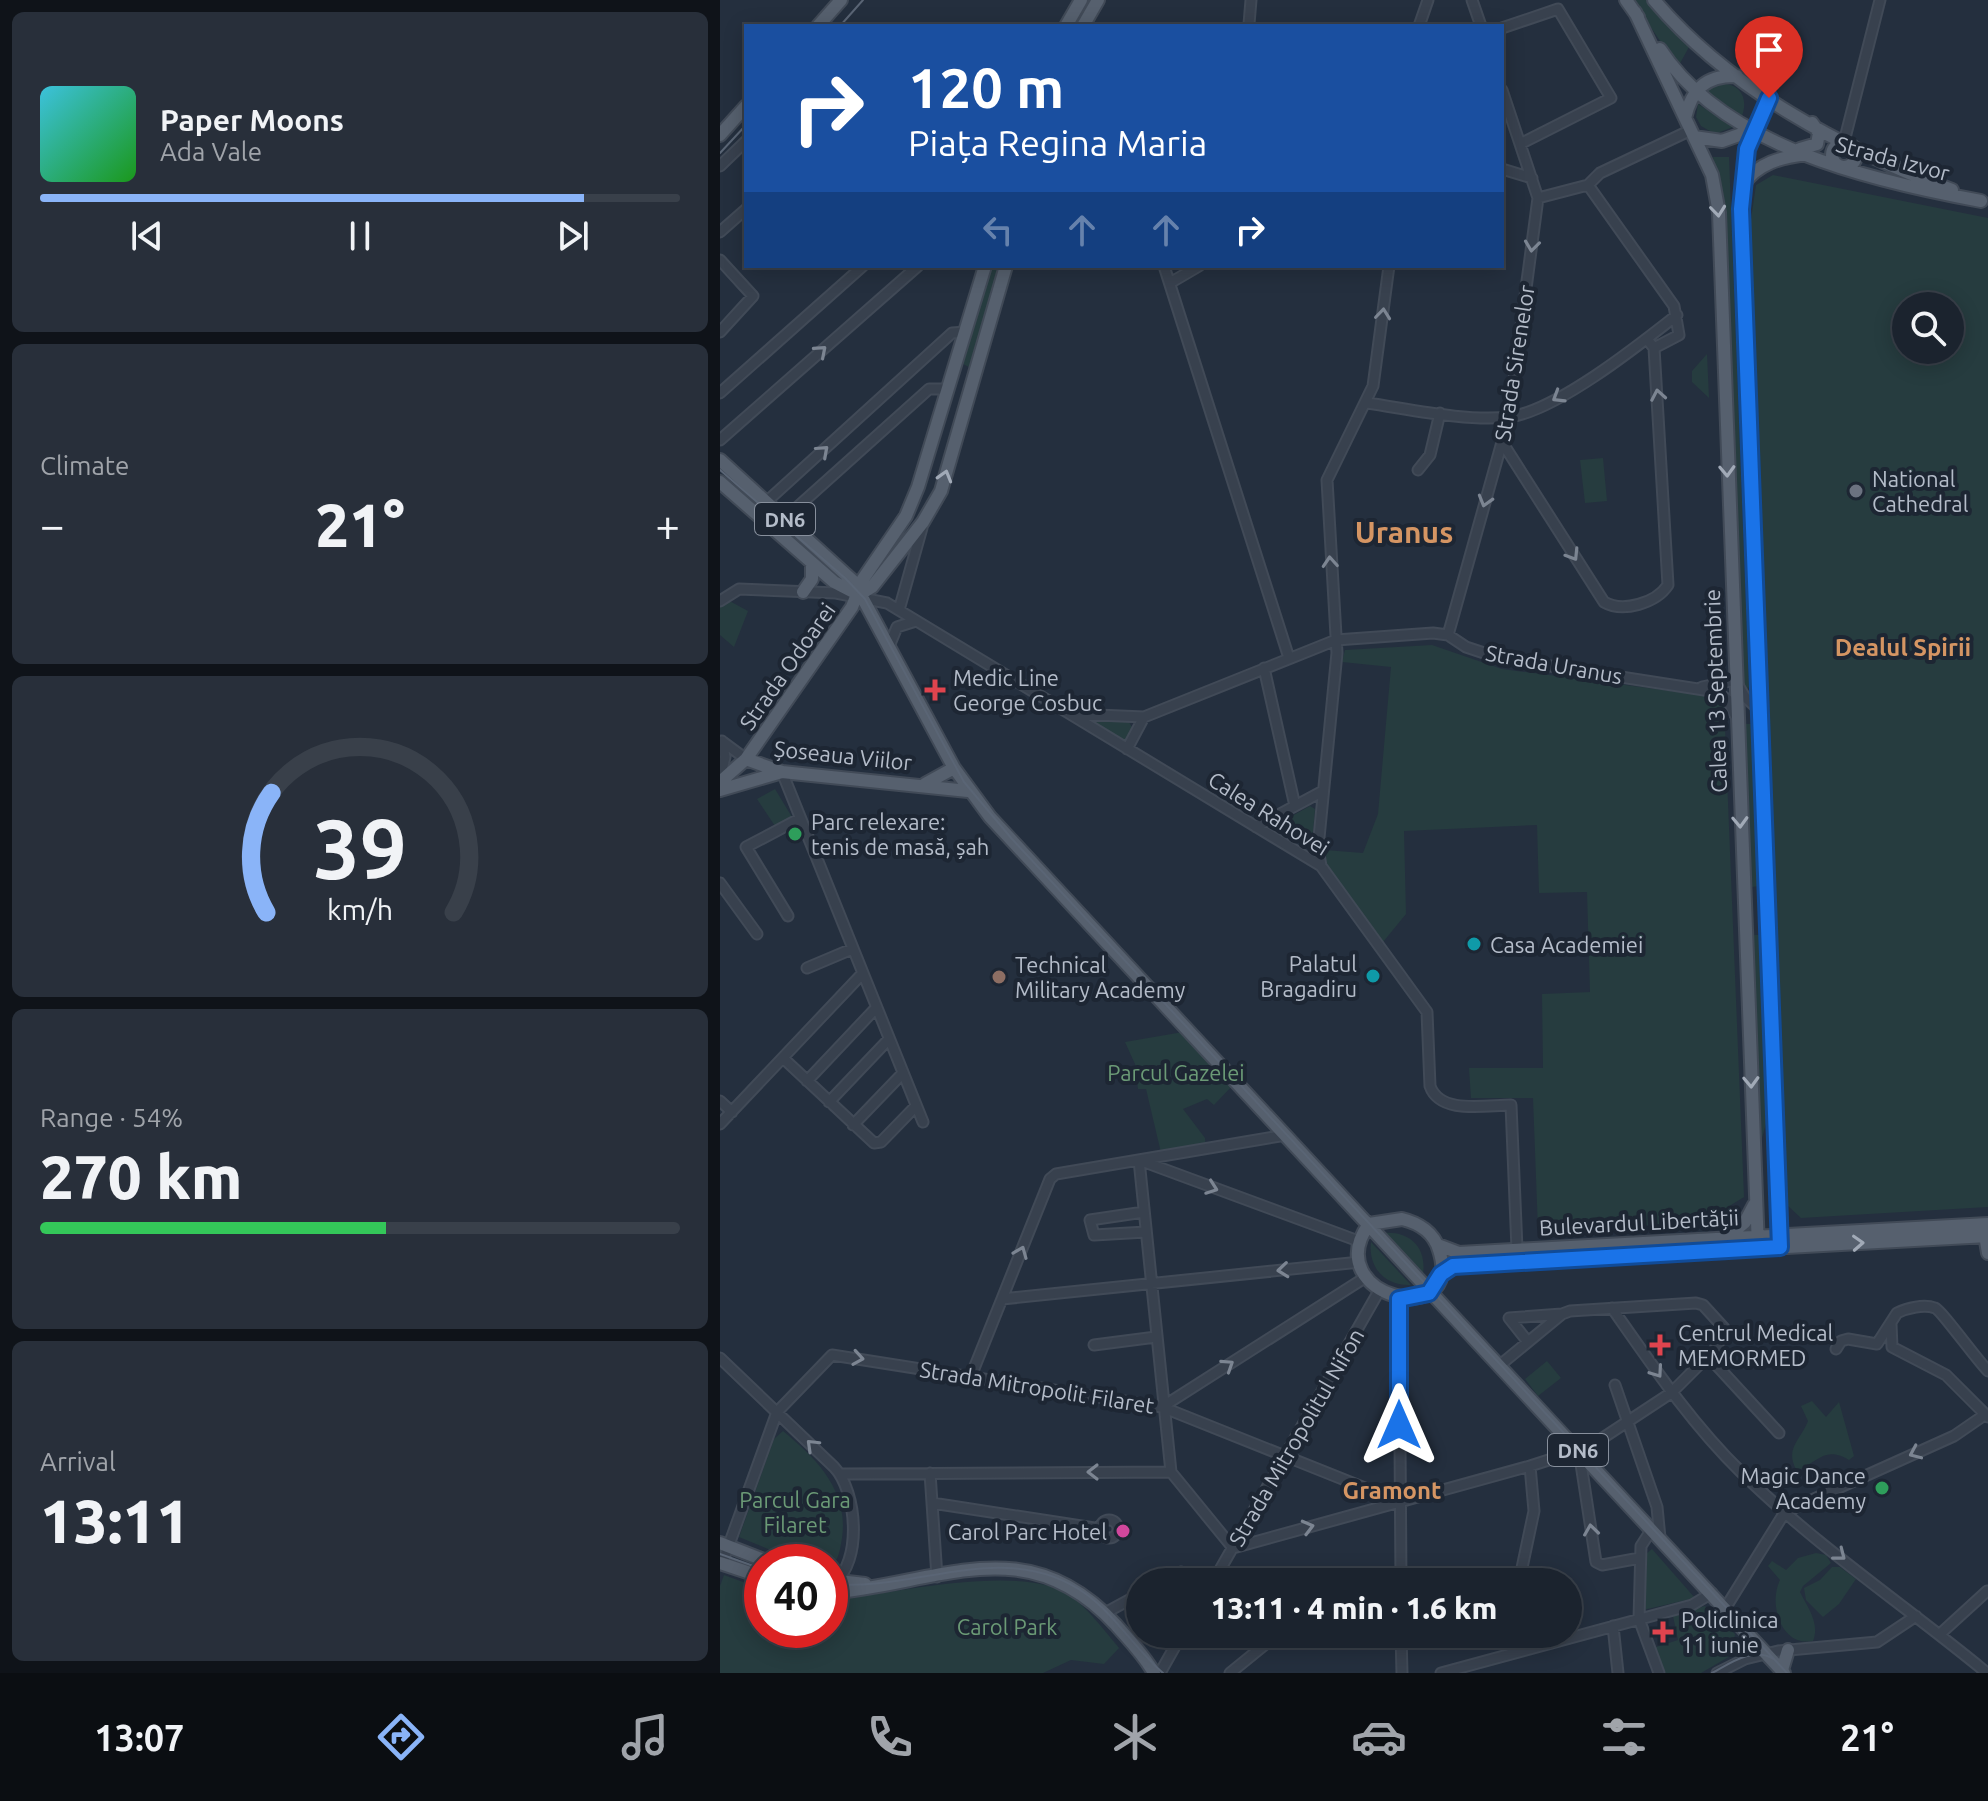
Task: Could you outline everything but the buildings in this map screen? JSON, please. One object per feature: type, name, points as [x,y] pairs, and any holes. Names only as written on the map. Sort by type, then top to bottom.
[{"type":"main road","points":[[820,24],[841,0]]},
{"type":"main road","points":[[1070,20],[1081,0]]},
{"type":"main road","points":[[1085,24],[1098,0]]},
{"type":"main road","name":"Calea 13 Septembrie","points":[[1626,0],[1672,68],[1694,93],[1753,130]]},
{"type":"main road","points":[[1654,0],[1696,43],[1769,98]]},
{"type":"main road","name":"Calea 13 Septembrie","points":[[1635,12],[1712,175],[1719,213],[1757,1242]]},
{"type":"main road","points":[[1737,76],[1710,79],[1694,93],[1690,128],[1722,141],[1753,130]]},
{"type":"main road","name":"Calea 13 Septembrie","points":[[1769,98],[1753,130],[1741,188],[1780,1240]]},
{"type":"main road","name":"Strada Izvor","points":[[1769,98],[1847,143],[1908,173],[1984,202]]},
{"type":"main road","points":[[720,135],[744,108]]},
{"type":"main road","points":[[1741,188],[1754,171],[1817,144],[1819,133],[1811,122]]},
{"type":"main road","name":"Strada Izvor","points":[[1753,130],[1839,166],[1921,190],[1984,202]]},
{"type":"main road","points":[[1847,143],[1857,155],[1854,162],[1839,166],[1833,160],[1832,152],[1836,145],[1847,143]]},
{"type":"main road","points":[[859,595],[863,579],[913,502],[984,268]]},
{"type":"main road","points":[[859,595],[872,587],[923,522],[941,491],[1005,268]]},
{"type":"main road","points":[[955,368],[974,374]]},
{"type":"main road","name":"DN6","points":[[720,460],[842,569],[890,644],[968,791],[1783,1672]]},
{"type":"main road","name":"Calea Rahovei","points":[[720,482],[834,582],[859,595]]},
{"type":"main road","points":[[803,592],[812,579],[812,564]]},
{"type":"main road","name":"Strada Odoarei","points":[[746,759],[859,595]]},
{"type":"main road","name":"Șoseaua Viilor","points":[[720,780],[746,759],[782,772],[925,784],[968,791]]},
{"type":"main road","name":"Șoseaua Viilor","points":[[925,784],[954,768]]},
{"type":"main road","points":[[720,790],[782,772]]},
{"type":"main road","points":[[1743,891],[1766,889]]},
{"type":"main road","points":[[1745,923],[1767,922]]},
{"type":"main road","points":[[1778,1200],[1792,1223],[1809,1232]]},
{"type":"main road","points":[[1727,1237],[1745,1222],[1756,1202]]},
{"type":"main road","points":[[1396,1219],[1422,1227],[1438,1245],[1441,1274],[1431,1292],[1399,1299],[1379,1291],[1366,1277],[1360,1262],[1361,1242],[1369,1224],[1396,1219]]},
{"type":"main road","points":[[1986,1230],[1988,1253]]},
{"type":"main road","name":"Bulevardul Libertății","points":[[1780,1240],[1809,1232],[1986,1230]]},
{"type":"main road","name":"Bulevardul Libertății","points":[[1441,1274],[1459,1265],[1780,1240],[1986,1230]]},
{"type":"main road","name":"Bulevardul Libertății","points":[[1438,1245],[1459,1253],[1727,1237],[1757,1242]]},
{"type":"main road","points":[[724,1545],[744,1553]]},
{"type":"main road","points":[[721,1564],[744,1571]]},
{"type":"main road","points":[[848,1590],[1010,1568],[1030,1570],[1072,1586],[1105,1613],[1157,1673]]},
{"type":"main road","points":[[848,1583],[872,1585]]},
{"type":"main road","points":[[1783,1672],[1788,1650]]},
{"type":"street","points":[[1249,24],[1251,0]]},
{"type":"street","points":[[1420,24],[1428,0]]},
{"type":"street","points":[[1472,0],[1480,24]]},
{"type":"street","points":[[1847,143],[1880,0]]},
{"type":"street","points":[[1504,27],[1558,9],[1611,98],[1520,144]]},
{"type":"street","name":"Strada Sirenelor","points":[[1448,635],[1509,417],[1538,198],[1504,96]]},
{"type":"street","points":[[1538,198],[1588,185],[1600,173],[1690,128]]},
{"type":"street","points":[[720,166],[744,143]]},
{"type":"street","points":[[1504,170],[1532,178]]},
{"type":"street","points":[[1588,185],[1677,315],[1680,331],[1676,338],[1654,348]]},
{"type":"street","points":[[720,232],[744,211]]},
{"type":"street","points":[[720,260],[753,296],[720,332]]},
{"type":"street","points":[[720,393],[861,268]]},
{"type":"street","points":[[720,440],[916,268]]},
{"type":"street","points":[[1165,268],[1289,658]]},
{"type":"street","points":[[1170,283],[1196,268]]},
{"type":"street","points":[[1321,866],[1318,848],[1336,640],[1327,480],[1331,467],[1367,403],[1377,368],[1389,268]]},
{"type":"street","points":[[1367,403],[1440,413],[1509,417],[1545,405],[1647,339],[1677,315]]},
{"type":"street","points":[[765,503],[952,333],[965,332]]},
{"type":"street","points":[[1502,442],[1604,602],[1618,608],[1656,597],[1668,585],[1654,348],[1647,339]]},
{"type":"street","points":[[784,519],[929,389],[948,389]]},
{"type":"street","points":[[1418,470],[1430,455],[1440,413]]},
{"type":"street","points":[[899,610],[923,522]]},
{"type":"street","points":[[720,601],[739,589],[859,595]]},
{"type":"street","name":"Calea Rahovei","points":[[859,595],[899,610],[1321,866],[1427,1012],[1430,1086],[1436,1096],[1454,1105],[1511,1105],[1517,1249]]},
{"type":"street","points":[[890,644],[897,627],[916,621]]},
{"type":"street","name":"Strada Uranus","points":[[1071,714],[1144,717],[1336,640],[1448,635],[1466,647],[1499,658],[1721,694],[1731,704],[1736,716]]},
{"type":"street","points":[[1264,668],[1295,806]]},
{"type":"street","points":[[1735,680],[1745,697],[1759,710]]},
{"type":"street","name":"Strada Uranus","points":[[1695,688],[1735,680]]},
{"type":"street","points":[[1127,749],[1144,717]]},
{"type":"street","points":[[721,741],[746,759]]},
{"type":"street","points":[[720,780],[725,757],[721,741]]},
{"type":"street","points":[[782,772],[923,1122]]},
{"type":"street","points":[[1256,827],[1323,791]]},
{"type":"street","points":[[788,916],[746,847],[799,819]]},
{"type":"street","points":[[720,883],[757,934]]},
{"type":"street","points":[[807,968],[852,949]]},
{"type":"street","points":[[720,1124],[862,974]]},
{"type":"street","points":[[807,1081],[876,1008]]},
{"type":"street","points":[[829,1102],[889,1039]]},
{"type":"street","points":[[783,1058],[853,1125],[878,1144],[916,1106]]},
{"type":"street","points":[[853,1125],[903,1073]]},
{"type":"street","points":[[720,1101],[732,1112]]},
{"type":"street","points":[[971,1376],[1050,1179],[1056,1174],[1286,1135]]},
{"type":"street","points":[[1139,1160],[1171,1472],[1233,1548],[1579,1451],[1630,1422],[1671,1393],[1718,1345],[1724,1330],[1723,1324],[1703,1305],[1612,1308],[1509,1318],[1528,1342]]},
{"type":"street","points":[[1139,1160],[1361,1242]]},
{"type":"street","points":[[1144,1212],[1090,1220],[1094,1235],[1146,1232]]},
{"type":"street","points":[[1002,1299],[1360,1262]]},
{"type":"street","points":[[1162,1407],[1366,1277]]},
{"type":"street","name":"Strada Mitropolitul Nifon","points":[[1221,1568],[1379,1291]]},
{"type":"street","points":[[1399,1299],[1401,1568]]},
{"type":"street","points":[[1612,1308],[1671,1393],[1739,1470],[1785,1512],[1987,1673]]},
{"type":"street","points":[[1877,1344],[1891,1321],[1905,1309],[1938,1309],[1962,1343],[1988,1371]]},
{"type":"street","points":[[1500,1365],[1562,1314]]},
{"type":"street","points":[[1891,1321],[1892,1347]]},
{"type":"street","points":[[1094,1345],[1156,1337]]},
{"type":"street","points":[[1726,1607],[1785,1512],[1954,1436],[1986,1416],[1946,1375],[1892,1347],[1848,1339],[1841,1341],[1836,1349]]},
{"type":"street","name":"Strada Mitropolit Filaret","points":[[777,1412],[832,1355],[1162,1407],[1400,1502]]},
{"type":"street","points":[[1708,1356],[1779,1433]]},
{"type":"street","points":[[720,1358],[841,1474],[850,1494],[853,1527],[848,1557]]},
{"type":"street","points":[[1615,1385],[1657,1507],[1656,1533],[1641,1546],[1639,1619],[1659,1673]]},
{"type":"street","points":[[721,1564],[724,1545],[777,1412]]},
{"type":"street","points":[[1579,1451],[1596,1562],[1602,1565],[1640,1558]]},
{"type":"street","points":[[1522,1568],[1534,1511],[1530,1466]]},
{"type":"street","points":[[841,1474],[1171,1472]]},
{"type":"street","points":[[930,1473],[937,1577]]},
{"type":"street","points":[[932,1503],[1101,1529]]},
{"type":"street","points":[[1940,1634],[1987,1591]]},
{"type":"street","points":[[1582,1632],[1692,1605],[1712,1593]]},
{"type":"street","points":[[1105,1613],[1126,1602]]},
{"type":"street","points":[[1717,1673],[1745,1659],[1788,1650],[1877,1642],[1916,1616]]},
{"type":"street","points":[[1613,1626],[1618,1673]]},
{"type":"street","points":[[1157,1673],[1173,1648]]},
{"type":"street","points":[[1230,1673],[1261,1648]]},
{"type":"street","points":[[1401,1648],[1402,1673]]},
{"type":"street","points":[[1441,1673],[1519,1648]]},
{"type":"green space","points":[[1632,0],[1647,0],[1689,47],[1678,67]]},
{"type":"green space","points":[[1718,84],[1732,85],[1740,92],[1744,103],[1742,116],[1705,91]]},
{"type":"green space","points":[[1698,104],[1733,127],[1715,134],[1701,126],[1696,117]]},
{"type":"green space","points":[[1713,157],[1729,157],[1749,687],[1746,691],[1742,689],[1724,217]]},
{"type":"green space","points":[[1773,175],[1988,218],[1988,1207],[1801,1218],[1787,1205],[1750,226],[1756,185]]},
{"type":"green space","points":[[990,268],[999,268],[969,367],[963,364]]},
{"type":"green space","points":[[1707,354],[1709,398],[1692,382],[1692,371]]},
{"type":"green space","points":[[1603,458],[1607,501],[1585,503],[1580,460]]},
{"type":"green space","points":[[724,598],[748,611],[734,647],[720,635],[720,601]]},
{"type":"green space","points":[[1432,645],[1502,669],[1717,697],[1724,704],[1744,1197],[1731,1205],[1722,1222],[1538,1230],[1533,1098],[1471,1098],[1469,1068],[1543,1068],[1542,994],[1590,992],[1587,892],[1539,893],[1537,825],[1404,831],[1406,914],[1383,942],[1324,864],[1325,850],[1363,853],[1378,814],[1391,667],[1342,662],[1345,650]]},
{"type":"green space","points":[[1097,718],[1127,719],[1133,729],[1128,740],[1121,741],[1095,726]]},
{"type":"green space","points":[[1742,724],[1751,724],[1759,886],[1752,887]]},
{"type":"green space","points":[[775,789],[792,817],[775,826],[757,799]]},
{"type":"green space","points":[[1310,806],[1315,809],[1312,844],[1309,846],[1276,825]]},
{"type":"green space","points":[[1751,935],[1759,935],[1767,1120],[1760,1145]]},
{"type":"green space","name":"Parcul Gazelei","points":[[1183,1032],[1233,1085],[1214,1105],[1207,1099],[1183,1109],[1205,1138],[1206,1150],[1162,1157],[1146,1089],[1138,1089],[1135,1064],[1125,1042]]},
{"type":"green space","points":[[1384,1233],[1402,1235],[1415,1243],[1422,1256],[1423,1274]]},
{"type":"green space","points":[[1371,1242],[1411,1285],[1393,1282],[1380,1274],[1372,1260]]},
{"type":"green space","points":[[1547,1361],[1561,1378],[1538,1396],[1525,1379]]},
{"type":"green space","points":[[1812,1401],[1826,1417],[1839,1402],[1854,1456],[1849,1460],[1834,1454],[1822,1456],[1797,1471],[1793,1451],[1808,1421],[1801,1406]]},
{"type":"green space","name":"Parcul Gara Filaret","points":[[783,1431],[808,1453],[828,1477],[841,1505],[840,1544],[756,1544],[739,1537],[774,1439]]},
{"type":"green space","points":[[1652,1549],[1695,1598],[1643,1610],[1646,1554]]},
{"type":"green space","points":[[1816,1553],[1826,1555],[1831,1563],[1800,1592],[1815,1628],[1813,1641],[1802,1641],[1785,1631],[1780,1622],[1776,1600],[1780,1580],[1768,1566],[1772,1561],[1786,1570],[1798,1558]]},
{"type":"green space","points":[[1832,1567],[1840,1567],[1856,1579],[1839,1604],[1823,1617],[1806,1600],[1804,1588],[1820,1580]]},
{"type":"green space","name":"Carol Park","points":[[724,1575],[744,1582],[744,1648],[848,1648],[848,1598],[952,1583],[1018,1581],[1046,1585],[1068,1594],[1095,1619],[1119,1648],[1104,1664],[1071,1660],[1043,1673],[720,1673],[720,1586]]},
{"type":"green space","points":[[1705,1606],[1735,1634],[1732,1655],[1701,1673],[1662,1673],[1653,1648],[1678,1640],[1673,1616]]},
{"type":"tram line","points":[[842,24],[863,0]]},
{"type":"tram line","points":[[720,153],[744,127]]},
{"type":"tram line","points":[[720,470],[865,599],[964,782],[1012,839],[1787,1673]]},
{"type":"tram line","points":[[720,1554],[744,1563]]},
{"type":"tram line","points":[[848,1584],[993,1568],[1025,1570],[1056,1578],[1097,1603],[1163,1673]]},
{"type":"tram line","points":[[1712,1673],[1750,1655],[1774,1659]]},
{"type":"place","name":"National Cathedral","points":[[1856,491]]},
{"type":"place","name":"Medic Line George Cosbuc","points":[[935,690]]},
{"type":"place","name":"Parc relexare: tenis de masă, șah","points":[[795,834]]},
{"type":"place","name":"Casa Academiei","points":[[1474,944]]},
{"type":"place","name":"Palatul Bragadiru","points":[[1373,976]]},
{"type":"place","name":"Technical Military Academy","points":[[999,977]]},
{"type":"place","name":"Centrul Medical MEMORMED","points":[[1660,1345]]},
{"type":"place","name":"Magic Dance Academy","points":[[1882,1488]]},
{"type":"place","name":"Carol Parc Hotel","points":[[1123,1531]]},
{"type":"place","name":"Policlinica 11 iunie","points":[[1663,1632]]},
{"type":"district","name":"Uranus","points":[[1404,532]]},
{"type":"district","name":"Dealul Spirii","points":[[1903,647]]},
{"type":"district","name":"Gramont","points":[[1392,1490]]},
{"type":"route","points":[[1399,1425],[1399,1299],[1431,1292],[1441,1274],[1453,1266],[1780,1247],[1741,209],[1742,174],[1747,149],[1769,98]]}]
